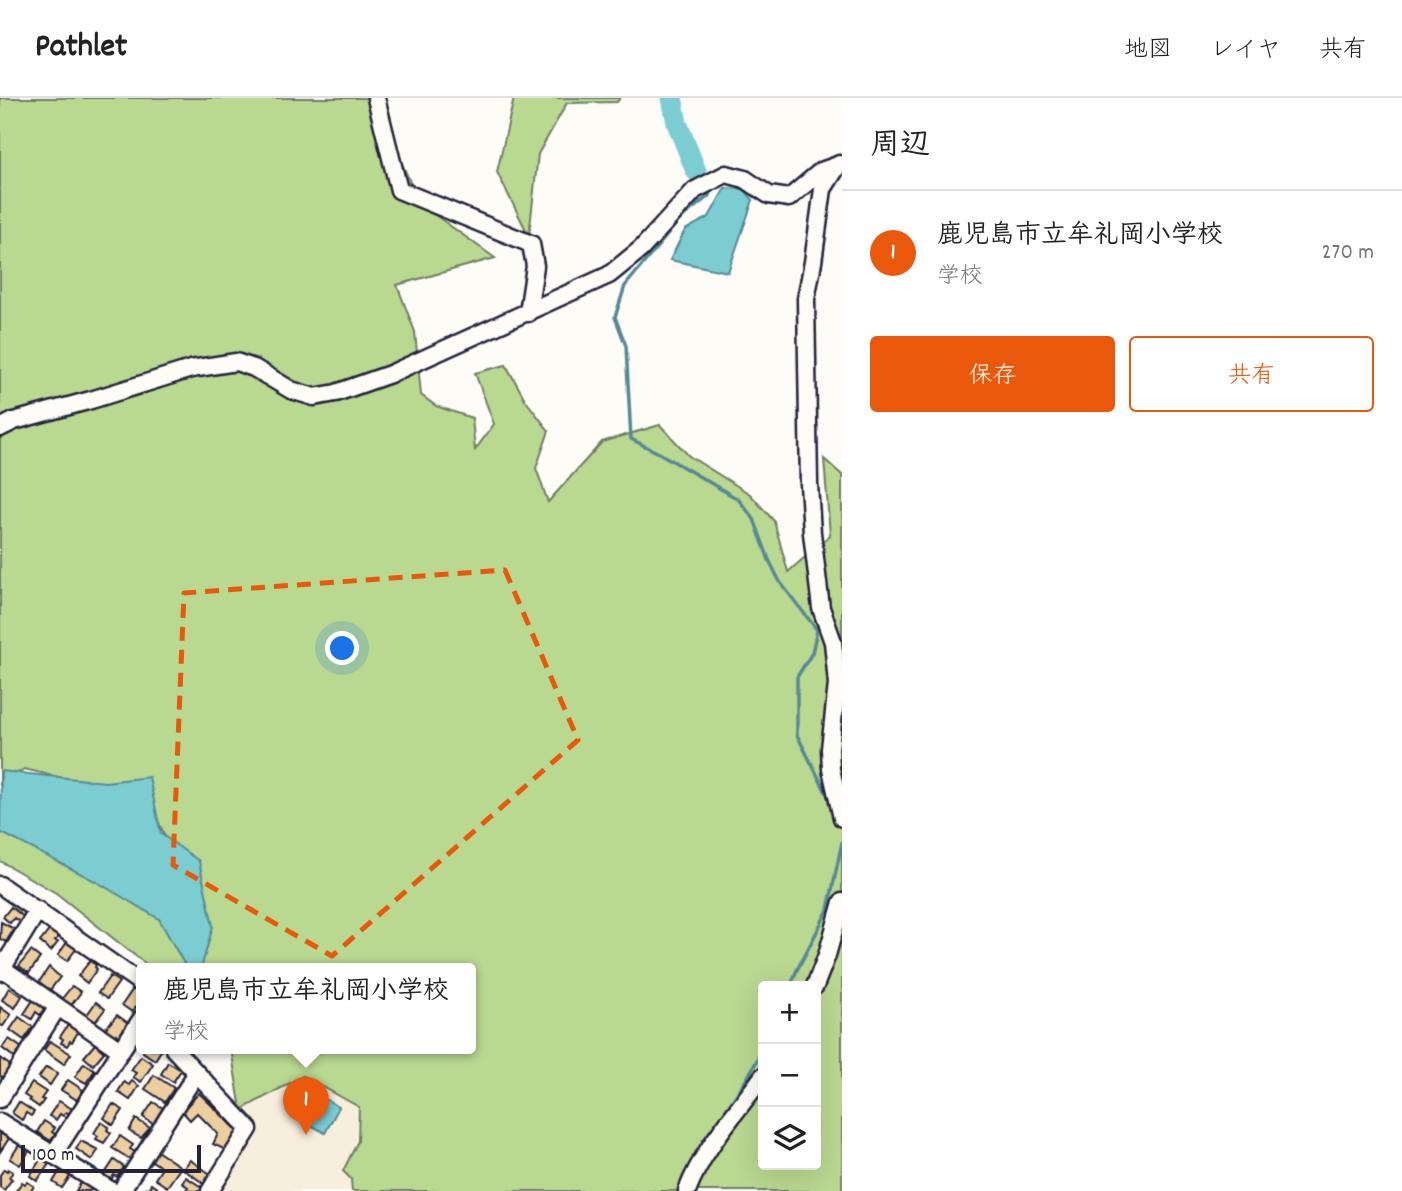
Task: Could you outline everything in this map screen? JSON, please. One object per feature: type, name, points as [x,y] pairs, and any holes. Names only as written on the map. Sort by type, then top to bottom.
[{"type":"street","points":[[376,98],[399,190],[531,244],[535,266],[528,313]]},
{"type":"street","points":[[0,428],[14,421],[191,369],[236,362],[254,368],[291,390],[314,397],[336,393],[390,374],[609,275],[641,249],[695,190],[715,178],[726,174],[745,179],[769,195],[789,198],[821,171],[840,162]]},
{"type":"street","points":[[840,162],[823,189],[806,299],[812,533],[821,608],[833,642],[837,684],[830,749],[831,769],[842,818]]},
{"type":"street","points":[[0,884],[136,980]]},
{"type":"street","points":[[817,981],[842,902]]},
{"type":"street","points":[[38,910],[1,970],[120,1051]]},
{"type":"street","points":[[0,1099],[57,1007]]},
{"type":"street","points":[[53,1155],[136,1027]]},
{"type":"street","points":[[178,1054],[249,1129],[210,1191]]},
{"type":"street","points":[[121,1191],[196,1074]]},
{"type":"street","points":[[687,1191],[705,1156],[758,1083]]},
{"type":"street","points":[[0,1122],[112,1191]]},
{"type":"highlighted area","points":[[505,570],[578,740],[332,956],[173,865],[184,593]]},
{"type":"shaded area","points":[[303,1076],[359,1107],[358,1141],[343,1171],[351,1179],[352,1191],[221,1191],[259,1128],[241,1110]]},
{"type":"green space","points":[[0,98],[377,98],[376,106],[420,204],[495,258],[397,285],[415,332],[421,395],[436,406],[472,418],[475,450],[494,424],[475,373],[506,365],[526,401],[549,431],[536,468],[548,502],[602,442],[660,425],[689,456],[750,494],[774,521],[788,572],[830,535],[824,459],[842,475],[842,1191],[352,1191],[351,1179],[343,1171],[358,1141],[359,1107],[303,1076],[241,1110],[232,1054],[476,1054],[476,963],[144,963],[56,893],[0,861],[0,816],[181,871],[147,797],[24,769],[0,785]]},
{"type":"green space","points":[[514,98],[620,98],[617,102],[567,103],[538,154],[529,236],[497,172]]},
{"type":"water","points":[[725,188],[744,189],[753,200],[728,272],[670,260],[685,230],[709,217]]},
{"type":"water","points":[[1,771],[105,782],[149,777],[161,834],[199,861],[213,926],[203,963],[184,963],[159,919],[97,882],[0,832]]},
{"type":"water","points":[[302,1085],[339,1107],[325,1133],[287,1111]]},
{"type":"building","points":[[11,907],[24,917],[20,922],[14,918],[10,923],[3,917]]},
{"type":"building","points":[[1,922],[14,929],[6,942],[0,939]]},
{"type":"building","points":[[51,928],[60,935],[51,951],[40,942]]},
{"type":"building","points":[[68,941],[77,948],[67,961],[58,955]]},
{"type":"building","points":[[31,951],[40,958],[29,973],[19,966]]},
{"type":"building","points":[[90,961],[97,969],[87,983],[78,976]]},
{"type":"building","points":[[49,967],[60,977],[50,990],[39,982]]},
{"type":"building","points":[[110,976],[119,982],[107,999],[98,993]]},
{"type":"building","points":[[72,986],[81,992],[70,1007],[61,1000]]},
{"type":"building","points":[[9,988],[22,996],[15,1008],[2,1000]]},
{"type":"building","points":[[133,989],[136,991],[136,1007],[132,1012],[122,1005]]},
{"type":"building","points":[[33,1000],[45,1007],[40,1015],[36,1012],[32,1019],[24,1014]]},
{"type":"building","points":[[96,1002],[105,1009],[95,1022],[86,1016]]},
{"type":"building","points":[[0,1007],[11,1015],[3,1026],[0,1025]]},
{"type":"building","points":[[117,1015],[128,1023],[119,1036],[116,1034],[114,1037],[104,1030]]},
{"type":"building","points":[[19,1017],[33,1027],[24,1040],[10,1030]]},
{"type":"building","points":[[68,1025],[78,1032],[67,1046],[61,1043],[63,1039],[60,1037]]},
{"type":"building","points":[[9,1039],[22,1048],[15,1058],[2,1048]]},
{"type":"building","points":[[50,1041],[71,1054],[64,1064],[44,1050]]},
{"type":"building","points":[[95,1044],[104,1052],[93,1065],[84,1057]]},
{"type":"building","points":[[146,1054],[159,1054],[155,1060]]},
{"type":"building","points":[[141,1056],[153,1064],[141,1082],[133,1077],[136,1073],[131,1070]]},
{"type":"building","points":[[0,1058],[11,1066],[3,1078],[0,1076]]},
{"type":"building","points":[[168,1062],[181,1070],[173,1082],[161,1074]]},
{"type":"building","points":[[84,1063],[95,1070],[86,1083],[75,1077]]},
{"type":"building","points":[[46,1067],[58,1073],[50,1085],[39,1077]]},
{"type":"building","points":[[154,1075],[174,1088],[165,1102],[145,1089]]},
{"type":"building","points":[[68,1080],[83,1090],[77,1100],[61,1090]]},
{"type":"building","points":[[132,1081],[139,1086],[130,1100],[118,1092],[124,1082],[129,1085]]},
{"type":"building","points":[[32,1083],[46,1092],[39,1107],[24,1095]]},
{"type":"building","points":[[199,1093],[238,1131],[228,1151],[213,1144],[218,1134],[197,1113],[190,1120],[182,1111]]},
{"type":"building","points":[[59,1101],[74,1110],[71,1115],[66,1112],[63,1116],[60,1114],[56,1120],[49,1116]]},
{"type":"building","points":[[19,1102],[34,1112],[31,1116],[26,1113],[22,1120],[12,1113]]},
{"type":"building","points":[[153,1102],[163,1108],[153,1124],[143,1117]]},
{"type":"building","points":[[113,1104],[123,1110],[113,1125],[104,1118]]},
{"type":"building","points":[[136,1119],[150,1128],[141,1138],[129,1131]]},
{"type":"building","points":[[44,1121],[55,1128],[52,1132],[56,1135],[51,1141],[37,1132]]},
{"type":"building","points":[[101,1122],[109,1127],[107,1130],[111,1133],[104,1143],[96,1139],[98,1136],[94,1133]]},
{"type":"building","points":[[0,1130],[10,1137],[0,1152]]},
{"type":"building","points":[[120,1136],[133,1145],[130,1149],[135,1152],[130,1159],[112,1148]]},
{"type":"building","points":[[81,1141],[98,1150],[92,1160],[76,1149]]},
{"type":"building","points":[[19,1145],[29,1151],[20,1165],[10,1159]]},
{"type":"building","points":[[157,1151],[181,1167],[167,1187],[155,1179],[162,1168],[151,1160]]},
{"type":"building","points":[[41,1158],[49,1164],[37,1181],[30,1176]]},
{"type":"building","points":[[114,1160],[124,1167],[117,1177],[114,1175],[111,1180],[104,1175]]},
{"type":"building","points":[[190,1160],[212,1175],[206,1185],[183,1169]]},
{"type":"building","points":[[4,1169],[13,1172],[9,1177],[12,1179],[4,1190],[0,1187],[0,1175]]},
{"type":"building","points":[[61,1169],[71,1175],[62,1188],[53,1182]]},
{"type":"building","points":[[186,1177],[203,1188],[202,1191],[185,1191],[188,1187],[182,1183]]},
{"type":"building","points":[[82,1181],[92,1188],[90,1191],[76,1191]]},
{"type":"building","points":[[22,1182],[34,1186],[31,1191],[16,1191]]},
{"type":"building","points":[[151,1184],[161,1191],[144,1191]]},
{"type":"waterway","points":[[672,98],[677,123],[696,171]]},
{"type":"waterway","points":[[696,171],[702,181]]},
{"type":"waterway","points":[[707,191],[710,195],[682,217],[625,286],[615,317],[626,346],[631,439],[738,499],[754,519],[780,582],[817,630],[812,653],[797,677],[797,735],[832,804]]},
{"type":"waterway","points":[[793,981],[828,910],[842,842]]},
{"type":"waterway","points":[[717,1124],[758,1058]]},
{"type":"place","name":"鹿児島市立牟礼岡小学校","points":[[306,1135]]}]
